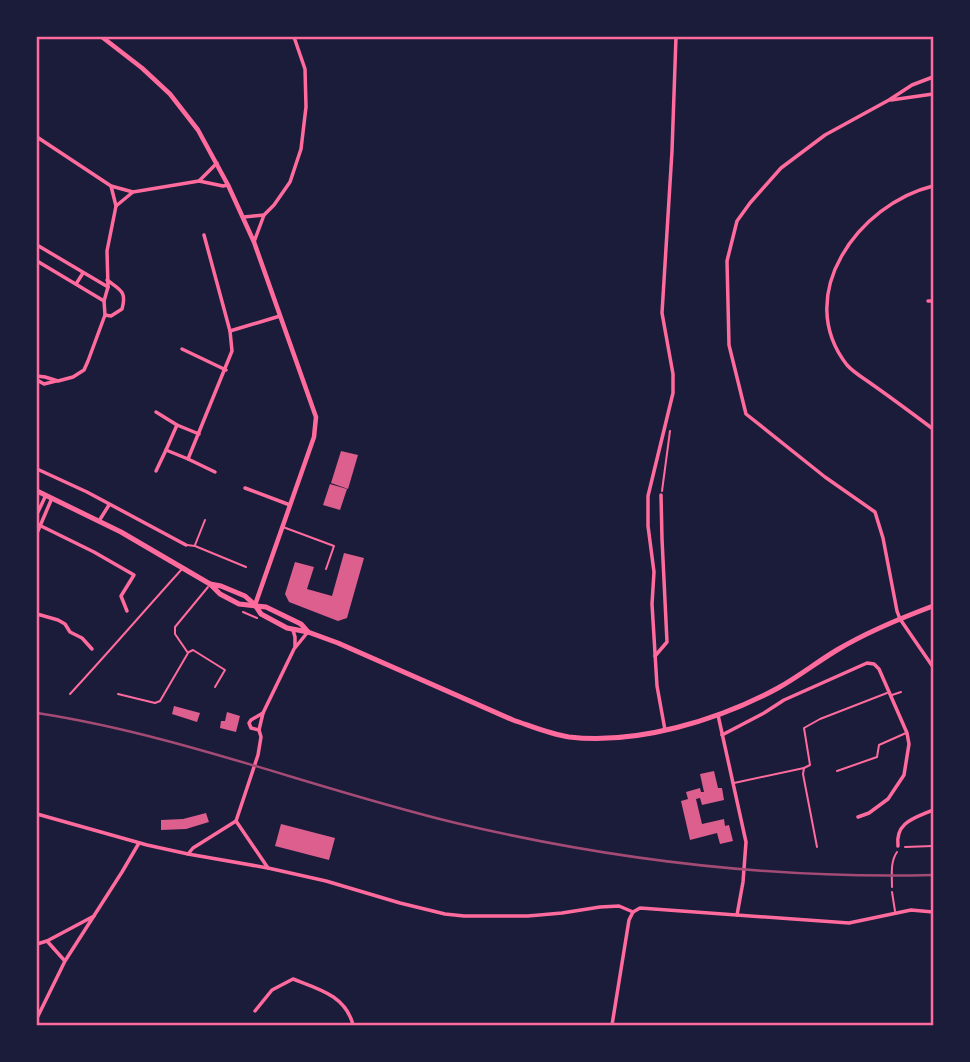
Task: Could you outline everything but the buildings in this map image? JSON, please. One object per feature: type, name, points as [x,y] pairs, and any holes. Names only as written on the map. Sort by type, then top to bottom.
[{"type":"highway","points":[[37,491],[99,521],[210,584],[244,596],[261,614],[293,629],[308,632],[394,667],[513,720],[566,736],[619,737],[665,730],[718,715],[778,688],[839,649],[933,606]]},
{"type":"highway","points":[[255,605],[301,624],[308,632]]},
{"type":"street","points":[[102,37],[170,94],[198,130],[217,163],[254,242],[316,417],[314,437],[255,605]]},
{"type":"street","points":[[254,242],[264,215],[290,182],[302,149],[306,107],[305,69],[294,37]]},
{"type":"street","points":[[665,730],[657,686],[652,604],[654,572],[648,526],[648,496],[673,393],[673,374],[662,313],[676,37]]},
{"type":"street","points":[[933,77],[912,85],[825,135],[781,168],[737,221],[727,261],[729,345],[746,414],[825,477],[875,512],[883,538],[897,611],[933,667]]},
{"type":"street","points":[[889,100],[933,94]]},
{"type":"street","points":[[37,137],[111,186],[133,192],[199,181],[228,185]]},
{"type":"street","points":[[199,181],[217,163]]},
{"type":"street","points":[[37,378],[44,384],[73,377],[83,370],[88,361],[105,315],[107,251],[116,206],[111,186]]},
{"type":"street","points":[[933,186],[917,190],[888,205],[844,249],[830,281],[826,316],[834,345],[849,367],[933,429]]},
{"type":"street","points":[[116,206],[133,192]]},
{"type":"street","points":[[244,217],[264,215]]},
{"type":"street","points":[[188,459],[233,351],[204,235]]},
{"type":"street","points":[[37,245],[107,286]]},
{"type":"street","points":[[37,261],[104,301]]},
{"type":"street","points":[[76,284],[83,273]]},
{"type":"street","points":[[105,315],[111,316],[122,309],[125,299],[121,290],[107,280]]},
{"type":"street","points":[[230,331],[280,316]]},
{"type":"street","points":[[182,349],[226,370]]},
{"type":"street","points":[[156,412],[199,434]]},
{"type":"street","points":[[156,471],[177,425]]},
{"type":"street","points":[[166,450],[215,472]]},
{"type":"street","points":[[37,469],[87,492],[186,545]]},
{"type":"street","points":[[245,488],[290,505]]},
{"type":"street","points":[[655,656],[667,642],[662,495]]},
{"type":"street","points":[[37,514],[49,496]]},
{"type":"street","points":[[37,533],[49,496]]},
{"type":"street","points":[[99,521],[109,505]]},
{"type":"street","points":[[38,524],[134,575],[121,596],[128,611]]},
{"type":"street","points":[[37,614],[65,624],[70,632],[82,638],[92,649]]},
{"type":"street","points":[[293,629],[295,649]]},
{"type":"street","points":[[188,855],[193,848],[236,821],[258,755],[263,713],[295,649],[308,632]]},
{"type":"street","points":[[722,734],[784,700],[867,663],[874,664],[890,694],[909,744],[904,775],[888,799],[869,813],[858,817]]},
{"type":"street","points":[[259,730],[251,728],[249,723],[263,713]]},
{"type":"street","points":[[718,715],[747,842],[743,881],[735,915]]},
{"type":"street","points":[[898,846],[898,833],[902,827],[933,810]]},
{"type":"street","points":[[37,814],[188,855],[327,881],[400,903],[464,916],[528,916],[619,906],[633,912]]},
{"type":"street","points":[[236,821],[268,868]]},
{"type":"street","points":[[37,1018],[65,961],[139,843]]},
{"type":"street","points":[[612,1025],[628,928],[633,912],[640,908],[849,923],[911,910],[933,912]]},
{"type":"street","points":[[37,944],[95,916]]},
{"type":"street","points":[[47,941],[65,961]]},
{"type":"street","points":[[254,1011],[272,990],[293,979],[328,993],[341,1002],[353,1025]]},
{"type":"lane","points":[[195,546],[205,520]]},
{"type":"lane","points":[[282,527],[334,546],[326,569]]},
{"type":"lane","points":[[186,545],[246,566]]},
{"type":"lane","points":[[70,694],[183,568]]},
{"type":"lane","points":[[188,653],[175,634],[175,627],[210,584]]},
{"type":"lane","points":[[118,695],[155,703],[160,701],[188,653],[193,650],[225,670],[215,687]]},
{"type":"lane","points":[[733,783],[810,765],[804,728],[820,719],[901,692]]},
{"type":"lane","points":[[837,771],[877,757],[879,745],[907,733]]},
{"type":"lane","points":[[804,768],[817,847]]},
{"type":"lane","points":[[892,892],[895,913]]},
{"type":"path","points":[[662,495],[670,432],[666,417]]},
{"type":"path","points":[[241,611],[261,620]]},
{"type":"path","points":[[892,892],[892,863],[895,854],[903,847],[933,846]]},
{"type":"railway","points":[[37,713],[143,735],[456,823],[574,847],[633,857],[753,870],[813,874],[933,875]]}]
